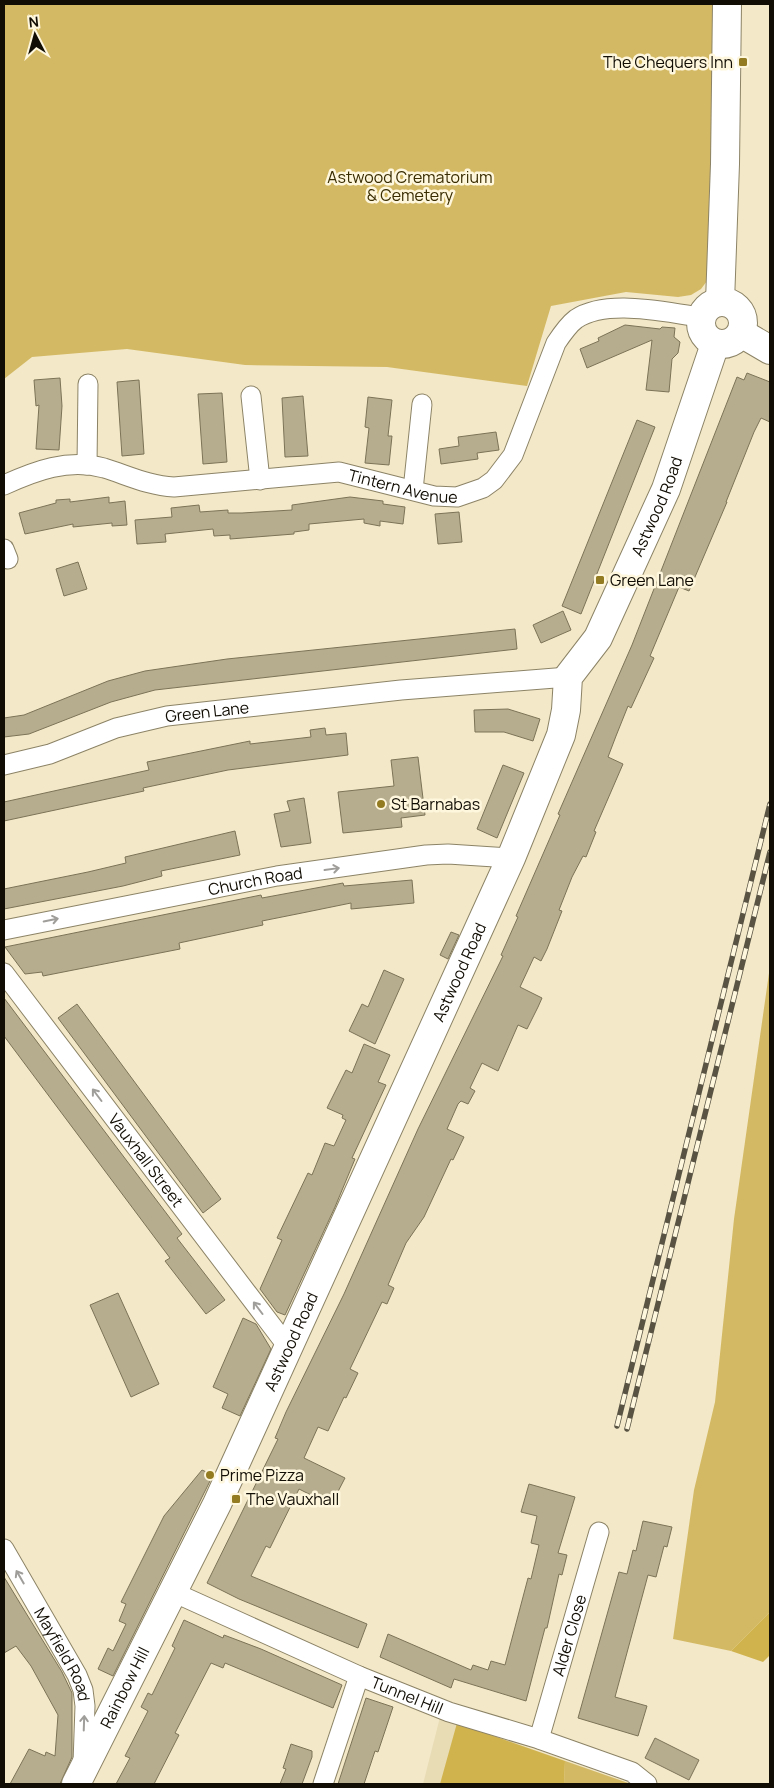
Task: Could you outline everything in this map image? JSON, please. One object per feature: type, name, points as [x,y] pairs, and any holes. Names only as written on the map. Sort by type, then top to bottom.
[{"type":"main road","points":[[711,310],[727,303],[738,309],[743,320],[741,333],[733,342],[715,344],[710,341],[702,330],[711,310],[725,164],[727,4]]},
{"type":"main road","points":[[741,333],[770,350]]},
{"type":"main road","name":"Astwood Road","points":[[173,1592],[218,1504],[511,858],[562,735],[568,677],[598,638],[666,489],[715,344]]},
{"type":"main road","name":"Rainbow Hill","points":[[80,1778],[173,1592]]},
{"type":"street","name":"Tintern Avenue","points":[[4,485],[52,466],[88,465],[101,467],[156,486],[260,480],[339,472],[434,496],[457,497],[483,488],[494,480],[513,455],[556,342],[565,329],[577,318],[599,311],[625,307],[711,310]]},
{"type":"street","points":[[88,384],[88,465]]},
{"type":"street","points":[[251,396],[260,480]]},
{"type":"street","points":[[413,490],[422,404]]},
{"type":"street","name":"Green Lane","points":[[4,765],[50,754],[116,728],[167,716],[400,690],[568,677]]},
{"type":"street","name":"Church Road","points":[[4,930],[277,876],[426,855],[448,854],[511,858]]},
{"type":"street","name":"Vauxhall Street","points":[[4,973],[288,1347]]},
{"type":"street","name":"Alder Close","points":[[538,1739],[599,1532]]},
{"type":"street","name":"Mayfield Road","points":[[4,1549],[83,1690],[85,1706],[80,1778]]},
{"type":"street","name":"Tunnel Hill","points":[[173,1592],[359,1676],[449,1712],[538,1739],[632,1772],[647,1784]]},
{"type":"street","points":[[323,1784],[359,1676]]},
{"type":"shaded area","points":[[770,1612],[770,1655],[763,1662],[731,1651]]},
{"type":"shaded area","points":[[440,1717],[631,1784],[423,1784]]},
{"type":"shaded area","points":[[457,1723],[565,1761],[564,1784],[440,1784]]},
{"type":"green space","name":"Astwood Crematorium & Cemetery","points":[[4,4],[714,4],[707,281],[701,289],[691,295],[678,297],[626,292],[551,306],[527,386],[387,367],[245,365],[127,349],[32,357],[4,379]]},
{"type":"green space","points":[[770,966],[770,1612],[731,1651],[673,1639],[694,1490],[715,1402],[734,1219]]},
{"type":"green space","points":[[565,1761],[631,1784],[564,1784]]},
{"type":"building","points":[[625,325],[660,329],[662,327],[675,328],[674,337],[680,342],[678,353],[672,359],[669,392],[646,390],[652,340],[587,368],[580,349],[599,341],[598,338]]},
{"type":"building","points":[[747,373],[770,382],[770,422],[761,418],[754,432],[689,591],[679,587],[650,656],[654,658],[631,708],[628,706],[616,736],[608,757],[623,764],[594,831],[596,832],[586,857],[583,856],[572,877],[559,910],[562,911],[547,949],[541,961],[534,957],[520,987],[542,998],[527,1029],[518,1025],[498,1071],[482,1063],[470,1088],[475,1091],[468,1104],[461,1101],[458,1104],[447,1129],[464,1137],[453,1160],[451,1159],[424,1217],[406,1243],[388,1285],[394,1288],[387,1304],[382,1302],[350,1369],[358,1373],[346,1398],[344,1397],[328,1431],[318,1427],[304,1458],[345,1478],[331,1505],[299,1489],[270,1548],[266,1546],[251,1576],[367,1624],[358,1648],[239,1599],[207,1583],[278,1439],[275,1438],[286,1412],[344,1294],[418,1129],[503,956],[501,955],[518,917],[516,916],[560,815],[558,814],[632,645],[737,377],[744,380]]},
{"type":"building","points":[[60,378],[62,406],[59,450],[36,449],[39,405],[36,406],[34,380]]},
{"type":"building","points":[[139,380],[144,454],[122,456],[117,382]]},
{"type":"building","points":[[222,393],[227,462],[203,464],[198,394]]},
{"type":"building","points":[[303,396],[308,456],[285,457],[282,398]]},
{"type":"building","points":[[368,397],[392,400],[388,436],[392,436],[389,465],[365,463],[369,428],[365,427]]},
{"type":"building","points":[[637,420],[655,427],[581,614],[562,606]]},
{"type":"building","points":[[496,432],[499,450],[477,453],[478,459],[441,464],[439,449],[459,446],[458,437]]},
{"type":"building","points":[[109,497],[109,503],[125,501],[127,525],[112,526],[112,523],[73,527],[73,524],[25,534],[19,513],[56,503],[56,500],[70,499],[70,502]]},
{"type":"building","points":[[350,497],[383,501],[383,504],[405,507],[403,524],[380,521],[380,526],[364,523],[364,519],[309,524],[309,530],[294,532],[294,534],[230,539],[230,535],[214,536],[213,529],[165,534],[166,542],[137,544],[135,520],[172,517],[171,508],[199,505],[200,512],[228,510],[228,513],[292,510],[292,505]]},
{"type":"building","points":[[459,512],[462,542],[438,544],[435,514]]},
{"type":"building","points":[[78,562],[87,589],[64,596],[56,569]]},
{"type":"building","points":[[563,611],[571,630],[541,643],[533,625]]},
{"type":"building","points":[[515,629],[517,649],[155,690],[111,702],[29,734],[4,737],[4,718],[24,715],[108,681],[145,671],[227,659]]},
{"type":"building","points":[[508,709],[540,719],[533,741],[504,732],[475,732],[474,710]]},
{"type":"building","points":[[325,728],[326,735],[346,733],[348,755],[228,770],[143,788],[144,791],[4,821],[4,802],[149,770],[147,762],[250,741],[250,744],[311,737],[310,730]]},
{"type":"building","name":"St Barnabas","points":[[418,757],[425,815],[401,818],[402,827],[343,833],[338,792],[394,786],[391,760]]},
{"type":"building","points":[[503,765],[524,773],[497,838],[477,829]]},
{"type":"building","points":[[304,798],[311,843],[281,847],[274,814],[290,811],[287,801]]},
{"type":"building","points":[[235,831],[240,855],[161,871],[162,876],[123,886],[4,909],[4,889],[126,863],[125,857]]},
{"type":"building","points":[[412,880],[414,903],[351,909],[351,903],[262,921],[263,925],[179,943],[180,949],[43,976],[42,972],[25,974],[5,947],[261,895],[262,898],[343,883],[344,886]]},
{"type":"building","points":[[451,932],[459,935],[448,959],[440,955]]},
{"type":"building","points":[[384,970],[404,979],[375,1044],[349,1031],[362,1004],[368,1007]]},
{"type":"building","points":[[4,998],[182,1234],[177,1238],[225,1300],[206,1314],[165,1261],[170,1258],[4,1036]]},
{"type":"building","points":[[77,1004],[221,1199],[203,1213],[58,1018]]},
{"type":"building","points":[[364,1044],[390,1055],[378,1082],[386,1085],[352,1158],[355,1159],[335,1207],[285,1315],[277,1312],[260,1289],[282,1240],[277,1238],[308,1173],[312,1175],[325,1143],[334,1146],[346,1120],[342,1118],[343,1115],[327,1108],[346,1070],[352,1073]]},
{"type":"building","points":[[118,1293],[159,1384],[131,1397],[90,1305]]},
{"type":"building","points":[[243,1318],[256,1324],[271,1349],[240,1416],[222,1408],[228,1394],[213,1387]]},
{"type":"building","points":[[202,1470],[213,1475],[113,1676],[98,1669],[108,1648],[113,1651],[126,1624],[119,1621],[126,1604],[121,1602],[164,1516]]},
{"type":"building","points":[[529,1484],[575,1497],[558,1553],[567,1555],[562,1575],[559,1574],[547,1628],[545,1628],[526,1701],[454,1679],[451,1688],[380,1657],[388,1634],[471,1670],[473,1665],[488,1670],[491,1661],[505,1665],[528,1578],[531,1579],[539,1545],[531,1543],[537,1516],[521,1512]]},
{"type":"building","points":[[643,1521],[672,1527],[667,1547],[664,1546],[656,1577],[648,1575],[615,1697],[647,1706],[638,1736],[578,1718],[619,1572],[627,1574],[633,1550],[636,1551]]},
{"type":"building","points":[[4,1577],[62,1672],[72,1693],[72,1757],[60,1784],[10,1784],[29,1749],[45,1756],[46,1752],[55,1756],[58,1715],[31,1666],[16,1646],[4,1653]]},
{"type":"building","points":[[184,1620],[223,1638],[224,1635],[261,1649],[342,1685],[333,1708],[225,1663],[223,1668],[211,1663],[175,1733],[179,1735],[154,1784],[116,1784],[130,1758],[125,1756],[148,1711],[141,1707],[148,1693],[152,1695],[175,1648],[172,1646]]},
{"type":"building","points":[[366,1698],[393,1707],[378,1752],[375,1751],[364,1784],[338,1784]]},
{"type":"building","points":[[655,1738],[699,1760],[689,1780],[645,1758]]},
{"type":"building","points":[[291,1744],[312,1751],[312,1757],[302,1784],[280,1784],[286,1769],[283,1768]]},
{"type":"railway","points":[[617,1426],[770,804]]},
{"type":"railway","points":[[627,1429],[770,852]]},
{"type":"place","name":"The Chequers Inn","points":[[743,62]]},
{"type":"place","name":"Green Lane","points":[[600,580]]},
{"type":"place","name":"St Barnabas","points":[[381,804]]},
{"type":"place","name":"Prime Pizza","points":[[210,1475]]},
{"type":"place","name":"The Vauxhall","points":[[236,1499]]}]
